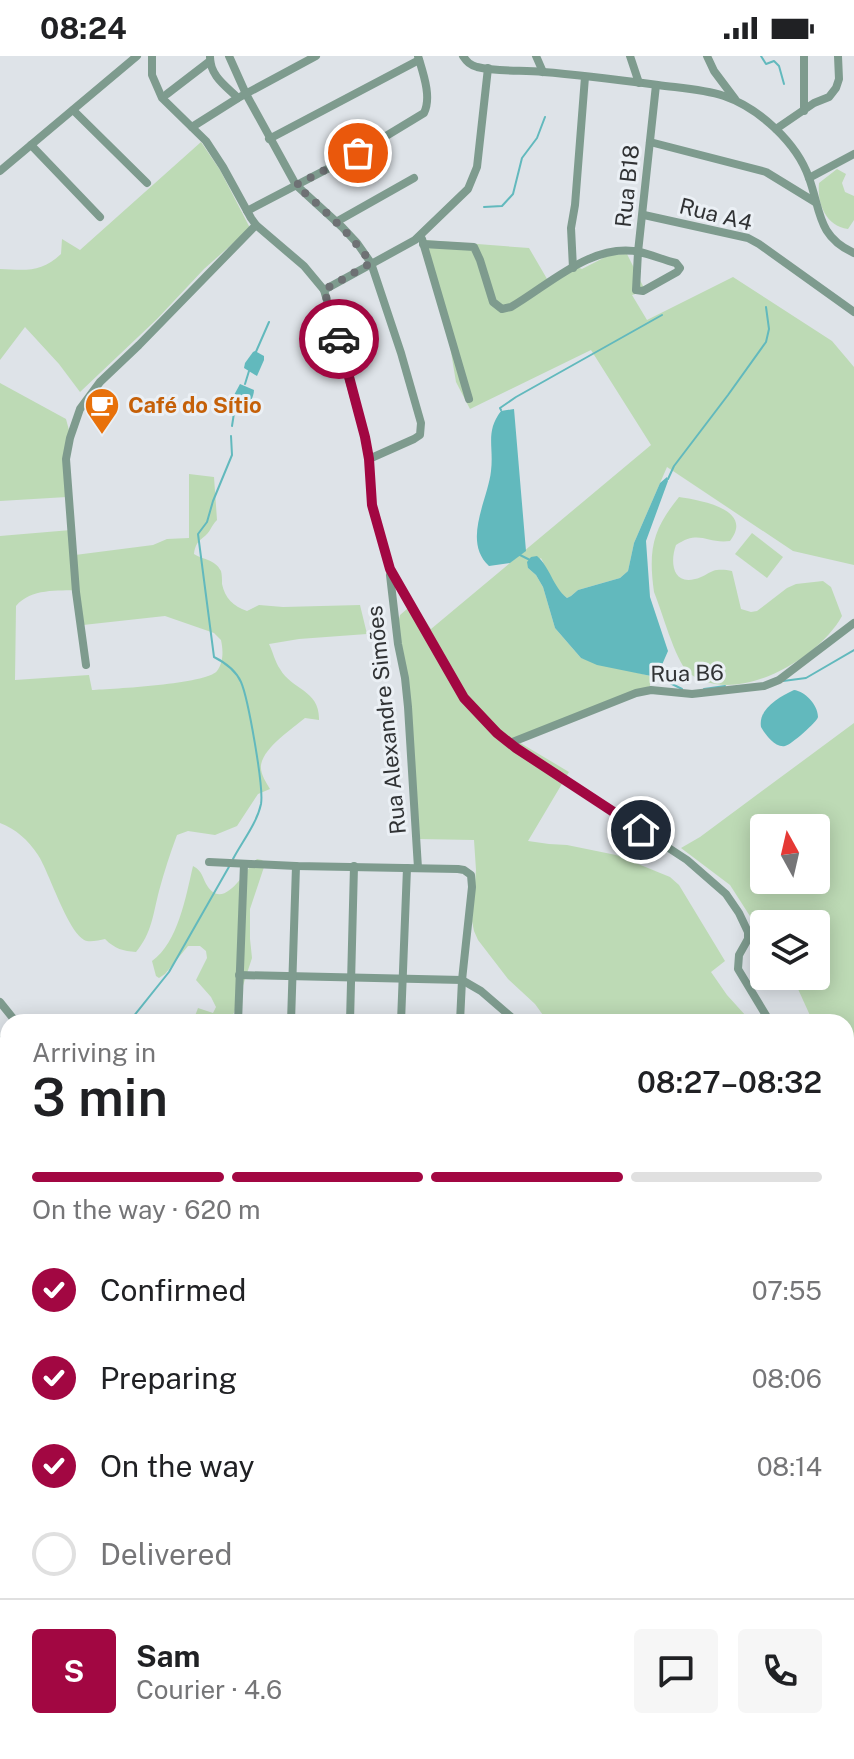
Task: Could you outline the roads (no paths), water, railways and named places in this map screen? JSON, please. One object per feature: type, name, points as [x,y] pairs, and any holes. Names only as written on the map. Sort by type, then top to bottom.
[{"type":"street","points":[[0,171],[137,56]]},
{"type":"street","points":[[152,56],[152,75],[162,98],[215,152],[256,225],[304,266],[324,290],[359,414],[369,459],[372,505],[390,569],[464,698],[510,743],[687,860],[726,894],[748,932],[748,939],[739,955],[738,969],[762,1014]]},
{"type":"street","points":[[229,56],[242,96],[296,185],[357,243],[371,263],[405,367],[421,429],[420,435],[414,439],[369,459]]},
{"type":"street","points":[[192,127],[316,56]]},
{"type":"street","points":[[463,56],[468,63],[488,68],[656,85],[708,92],[735,100],[776,129],[798,154],[829,235],[854,253]]},
{"type":"street","points":[[536,56],[543,72]]},
{"type":"street","points":[[630,56],[639,83]]},
{"type":"street","points":[[707,56],[735,100]]},
{"type":"street","points":[[804,56],[804,111]]},
{"type":"street","points":[[776,129],[814,103],[829,97],[839,79],[838,56]]},
{"type":"street","points":[[247,211],[358,153],[424,113],[427,108],[426,90],[418,58],[269,139]]},
{"type":"street","points":[[167,94],[210,59],[213,74],[242,96]]},
{"type":"street","points":[[422,239],[468,189],[474,178],[488,68]]},
{"type":"street","points":[[573,268],[571,228],[585,77]]},
{"type":"street","name":"Rua B18","points":[[638,252],[676,263],[680,268],[643,291],[636,290],[638,252],[656,85]]},
{"type":"street","points":[[73,110],[147,183]]},
{"type":"street","points":[[650,142],[766,172],[815,202]]},
{"type":"street","points":[[31,145],[100,217]]},
{"type":"street","points":[[809,178],[854,154]]},
{"type":"street","points":[[336,222],[414,178]]},
{"type":"street","name":"Rua A4","points":[[644,215],[748,238],[854,312]]},
{"type":"street","points":[[86,665],[76,592],[66,459],[80,409],[100,382],[256,225]]},
{"type":"street","points":[[422,239],[469,399]]},
{"type":"street","points":[[324,290],[422,239],[474,247],[493,302],[502,309],[511,307],[573,268],[602,254],[638,252]]},
{"type":"street","name":"Rua Alexandre Simões","points":[[390,569],[408,707],[418,868]]},
{"type":"street","name":"Rua B6","points":[[510,743],[636,693],[651,690],[692,694],[764,686],[779,680],[854,623]]},
{"type":"street","points":[[209,862],[464,870],[471,875],[472,887],[460,1014]]},
{"type":"street","points":[[238,1014],[240,864]]},
{"type":"street","points":[[291,1014],[296,866]]},
{"type":"street","points":[[350,1014],[354,866]]},
{"type":"street","points":[[401,1014],[407,868]]},
{"type":"street","points":[[239,975],[462,980],[481,991],[508,1014]]},
{"type":"water","points":[[255,351],[264,356],[257,376],[244,368]]},
{"type":"water","points":[[240,384],[254,390],[253,396],[244,412],[226,413],[226,410]]},
{"type":"water","points":[[514,409],[526,551],[510,563],[489,566],[481,556],[477,533],[491,471],[493,426],[501,411]]},
{"type":"water","points":[[667,477],[646,541],[650,597],[668,651],[658,674],[651,676],[597,665],[581,658],[555,628],[543,587],[527,562],[537,556],[567,598],[578,590],[620,578],[628,571],[634,543],[660,483]]},
{"type":"water","points":[[794,690],[810,699],[818,717],[798,738],[781,746],[768,737],[761,727],[761,721],[771,704]]},
{"type":"waterway","points":[[761,56],[766,64],[774,61],[779,66],[784,84]]},
{"type":"waterway","points":[[484,207],[502,206],[513,194],[522,158],[537,138],[545,117]]},
{"type":"waterway","points":[[668,479],[674,466],[766,342],[769,329],[766,307]]},
{"type":"waterway","points":[[501,410],[516,397],[662,315]]},
{"type":"waterway","points":[[255,354],[269,322]]},
{"type":"waterway","points":[[245,384],[249,371]]},
{"type":"waterway","points":[[232,426],[234,413]]},
{"type":"waterway","points":[[231,436],[232,455],[207,522],[198,534],[214,657],[229,667],[241,682],[260,780],[259,811],[233,859]]},
{"type":"waterway","points":[[518,554],[530,560]]},
{"type":"waterway","points":[[783,681],[806,678],[854,650]]},
{"type":"waterway","points":[[658,672],[682,689]]},
{"type":"waterway","points":[[704,689],[725,686]]},
{"type":"waterway","points":[[135,1014],[169,972],[230,865]]},
{"type":"place","name":"Café do Sítio","points":[[102,436]]}]
